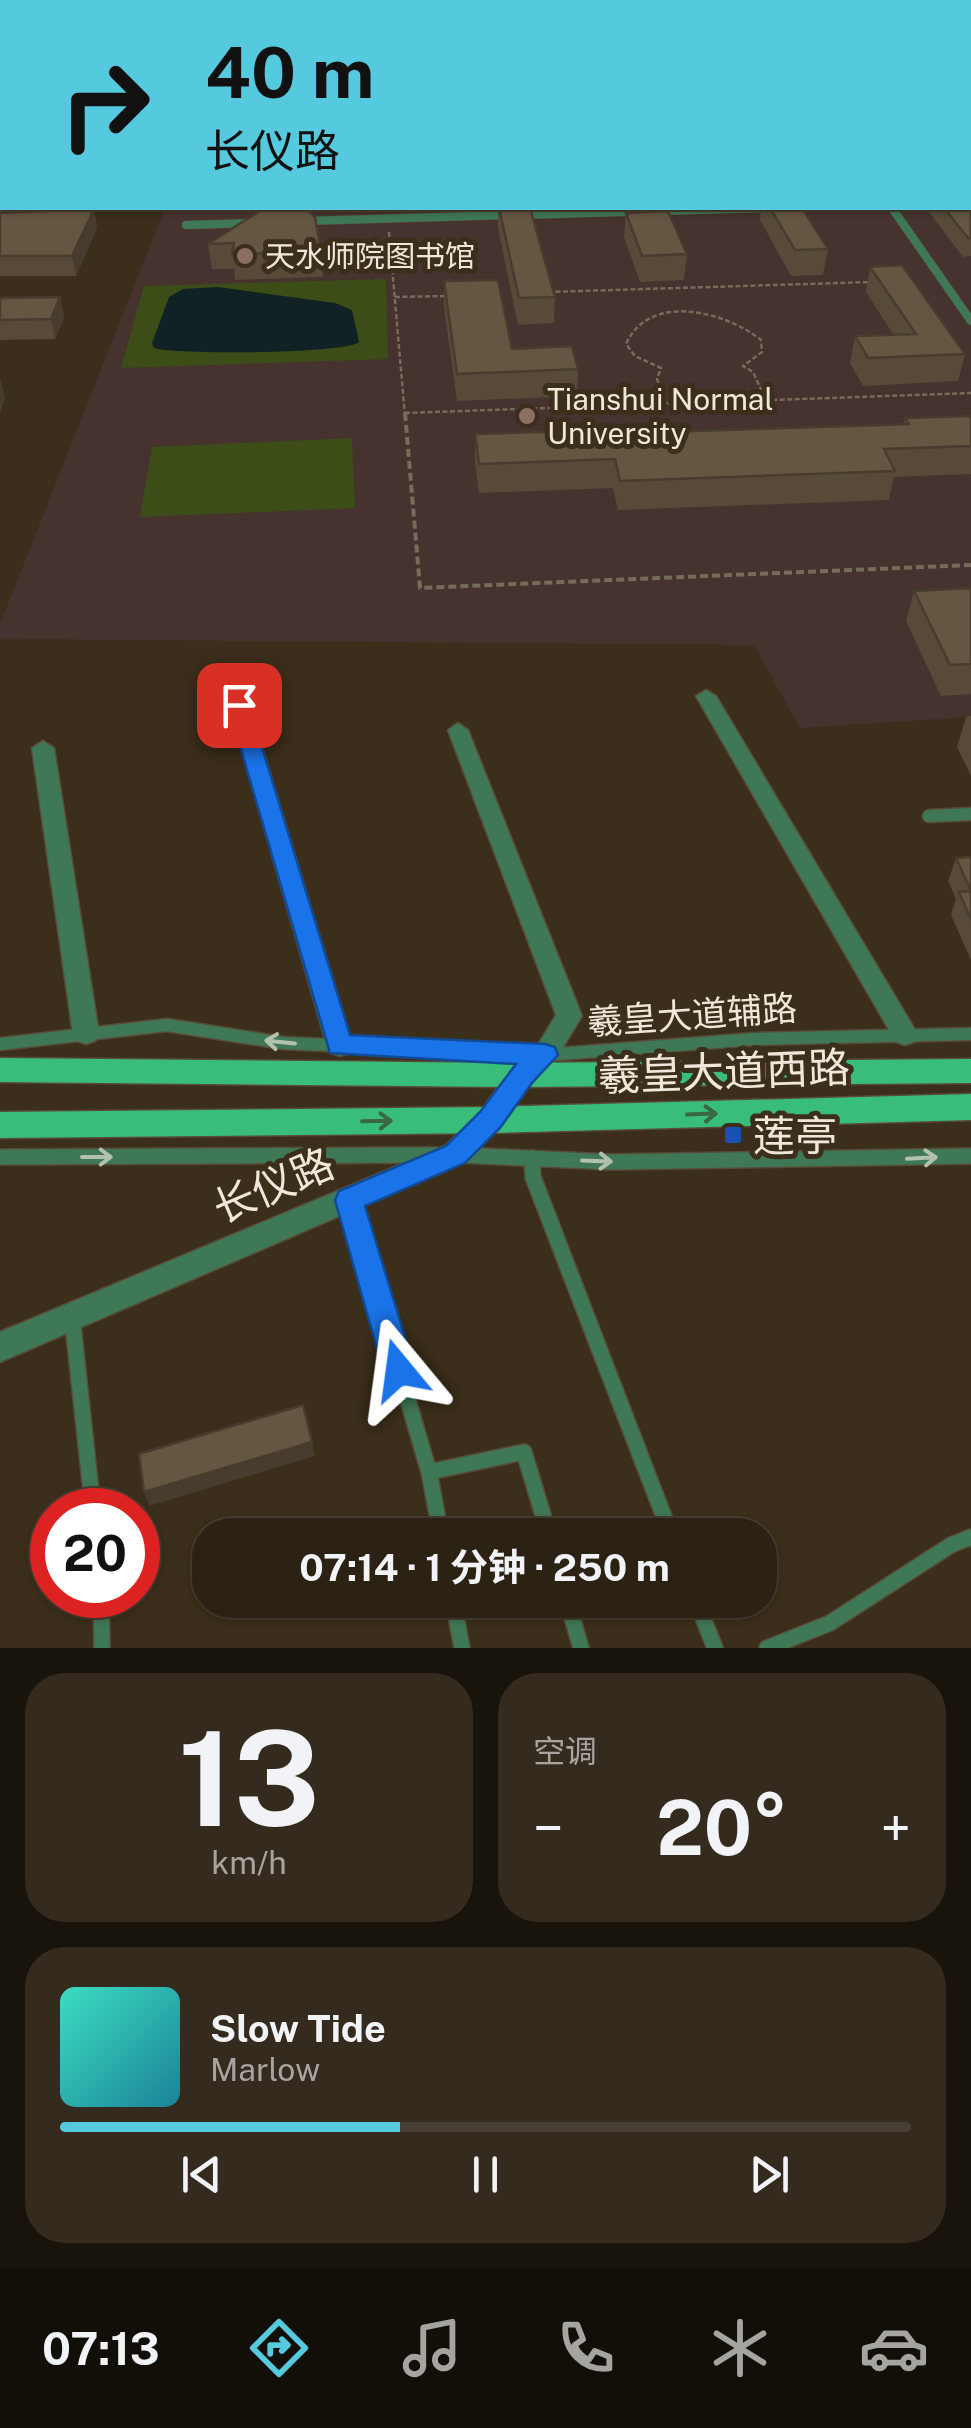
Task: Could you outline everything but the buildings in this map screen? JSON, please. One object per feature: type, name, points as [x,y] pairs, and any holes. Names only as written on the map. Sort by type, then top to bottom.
[{"type":"main road","name":"羲皇大道西路","points":[[0,1070],[534,1065],[971,1071]]},
{"type":"main road","name":"羲皇大道西路","points":[[0,1125],[490,1120],[971,1106]]},
{"type":"street","points":[[706,696],[904,1036]]},
{"type":"street","points":[[239,705],[340,1046]]},
{"type":"street","name":"长仪路","points":[[0,1347],[456,1154],[490,1120],[534,1065],[569,1016],[458,730]]},
{"type":"street","points":[[43,748],[86,1034]]},
{"type":"lane","points":[[296,222],[594,210]]},
{"type":"lane","points":[[893,210],[971,321]]},
{"type":"lane","points":[[186,225],[259,223]]},
{"type":"lane","points":[[929,816],[971,814]]},
{"type":"lane","name":"羲皇大道辅路","points":[[0,1044],[168,1025],[283,1043],[534,1065],[755,1039],[971,1034]]},
{"type":"lane","points":[[0,1157],[456,1154],[630,1162],[971,1156]]},
{"type":"lane","points":[[532,1158],[533,1178],[664,1518]]},
{"type":"lane","points":[[349,1200],[429,1472],[438,1518]]},
{"type":"lane","points":[[72,1316],[91,1488]]},
{"type":"lane","points":[[429,1472],[524,1452],[543,1518]]},
{"type":"lane","points":[[768,1648],[830,1624],[951,1544],[971,1538]]},
{"type":"lane","points":[[101,1618],[102,1648]]},
{"type":"lane","points":[[456,1618],[462,1648]]},
{"type":"lane","points":[[573,1618],[582,1648]]},
{"type":"lane","points":[[703,1618],[715,1648]]},
{"type":"path","points":[[388,219],[420,588],[971,566]]},
{"type":"path","points":[[532,293],[884,282]]},
{"type":"path","points":[[395,297],[454,296]]},
{"type":"path","points":[[666,404],[657,380],[661,368],[635,356],[626,344],[628,332],[639,322],[683,312],[721,316],[751,328],[762,340],[762,352],[743,366],[753,372],[766,400]]},
{"type":"path","points":[[405,413],[971,393]]},
{"type":"shaded area","name":"Tianshui Normal University","points":[[164,210],[971,210],[971,717],[800,728],[754,645],[0,639],[0,624]]},
{"type":"shaded area","points":[[218,287],[335,303],[352,310],[359,342],[325,349],[260,352],[154,348],[152,343],[169,297],[183,289]]},
{"type":"green space","points":[[386,279],[388,359],[121,368],[144,286]]},
{"type":"green space","points":[[352,438],[355,508],[140,517],[152,447]]},
{"type":"place","name":"天水师院图书馆","points":[[245,256]]},
{"type":"place","name":"Tianshui Normal University","points":[[527,416]]},
{"type":"place","name":"莲亭","points":[[733,1135]]},
{"type":"route","points":[[239,705],[340,1046],[545,1055],[522,1075],[490,1120],[456,1154],[349,1200],[399,1370]]}]
